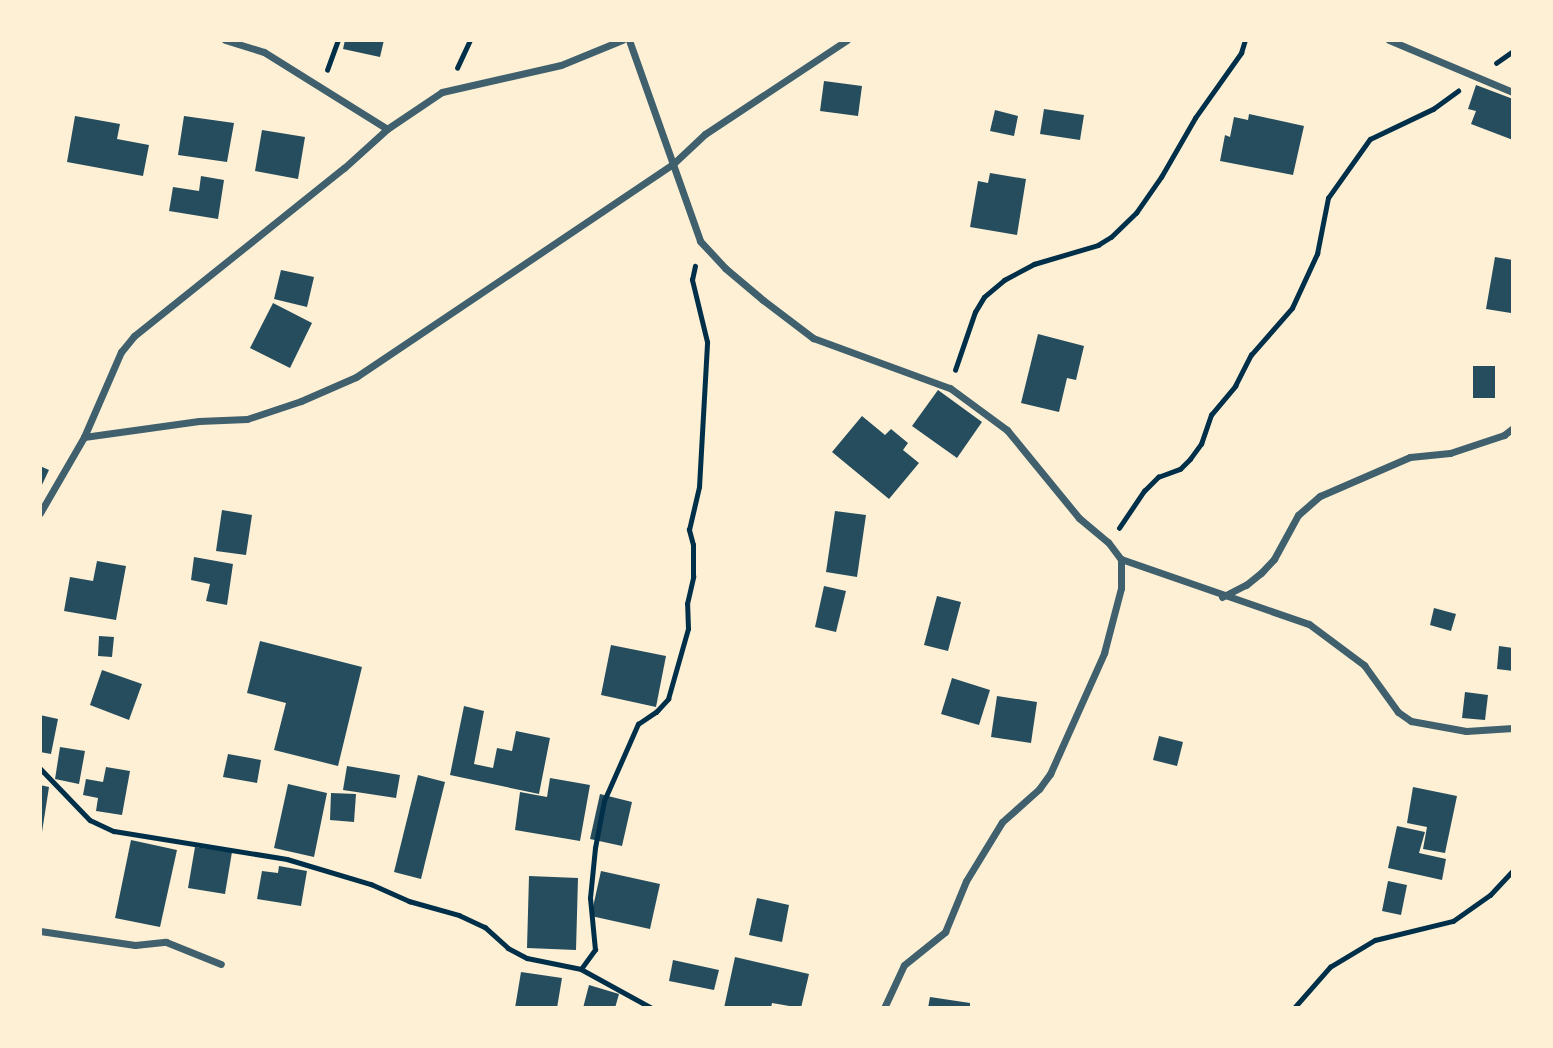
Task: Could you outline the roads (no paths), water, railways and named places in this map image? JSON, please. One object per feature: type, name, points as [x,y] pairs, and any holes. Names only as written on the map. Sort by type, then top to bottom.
[{"type":"street","points":[[225,40],[264,52],[387,129]]},
{"type":"street","points":[[40,513],[84,437],[121,352],[134,336],[344,168],[387,129],[442,92],[561,65],[622,40]]},
{"type":"street","points":[[629,40],[701,241],[725,268],[813,338],[950,388],[1007,430],[1079,518],[1108,542],[1121,559],[1222,597],[1309,624],[1364,666],[1398,712],[1411,721],[1466,731],[1513,729]]},
{"type":"street","points":[[84,437],[199,421],[247,419],[301,401],[356,377],[673,164],[705,134],[848,40]]},
{"type":"street","points":[[1390,40],[1513,92]]},
{"type":"street","points":[[1222,597],[1246,585],[1261,573],[1274,559],[1298,515],[1320,496],[1410,457],[1450,453],[1504,435],[1513,428]]},
{"type":"street","points":[[884,1008],[904,965],[944,932],[966,881],[1002,822],[1040,789],[1051,774],[1104,653],[1121,588],[1121,559]]},
{"type":"street","points":[[40,931],[135,945],[166,942],[221,964]]}]
